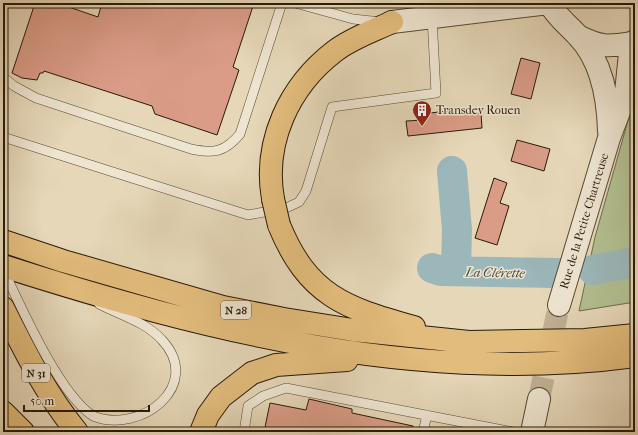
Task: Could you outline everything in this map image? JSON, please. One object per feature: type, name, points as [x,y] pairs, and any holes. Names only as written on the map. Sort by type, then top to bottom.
[{"type":"highway","points":[[392,22],[354,39],[336,50],[320,63],[293,96],[278,128],[271,153],[270,179],[278,224],[295,258],[304,271],[314,282],[340,301],[372,315],[469,342]]},
{"type":"highway","name":"N 28","points":[[6,242],[157,289],[223,307],[353,330],[469,342],[585,340],[635,335]]},
{"type":"highway","name":"N 28","points":[[3,266],[13,271],[222,329],[284,342],[382,357],[434,362],[529,365],[595,362],[635,356]]},
{"type":"highway","name":"N 31","points":[[3,308],[37,376],[53,401],[77,432]]},
{"type":"highway","points":[[201,432],[208,415],[221,397],[252,373],[276,365],[382,357]]},
{"type":"highway","points":[[3,412],[23,432]]},
{"type":"street","name":"Rue de la Petite Chartreuse","points":[[392,22],[549,3],[559,18],[578,36],[596,61],[603,81],[608,107],[609,138]]},
{"type":"street","name":"Rue de la Petite Chartreuse","points":[[558,305],[609,138],[626,93],[633,42],[613,46],[596,45],[578,36]]},
{"type":"street","points":[[532,432],[539,399]]},
{"type":"lane","points":[[3,77],[14,86],[36,98],[191,149],[205,152],[219,151],[231,145],[240,134],[282,3]]},
{"type":"lane","points":[[294,3],[353,19],[392,22]]},
{"type":"lane","points":[[3,137],[248,215],[286,208],[299,202],[306,191],[332,107],[436,93],[432,16]]},
{"type":"lane","points":[[13,271],[29,324],[59,376],[80,405],[93,416],[119,424],[145,419],[159,410],[172,393],[175,379],[175,367],[170,352],[163,341],[154,332],[137,322],[53,281]]},
{"type":"lane","points":[[244,432],[248,406],[263,396],[286,388],[513,432]]},
{"type":"lane","points":[[423,432],[427,416]]},
{"type":"green space","points":[[635,96],[635,302],[579,311],[595,237]]},
{"type":"building","points":[[35,3],[67,3],[66,6],[98,17],[102,3],[254,3],[233,67],[239,70],[217,135],[155,114],[152,106],[44,71],[43,73],[40,73],[37,80],[22,78],[12,73]]},
{"type":"building","points":[[521,58],[540,63],[531,99],[511,94]]},
{"type":"building","points":[[464,109],[464,114],[481,113],[482,128],[408,136],[406,121],[423,120],[422,114]]},
{"type":"building","points":[[517,140],[550,149],[544,171],[511,161]]},
{"type":"building","points":[[494,178],[507,183],[500,203],[509,206],[497,245],[475,238]]},
{"type":"building","points":[[309,399],[352,409],[352,413],[413,426],[413,432],[264,432],[270,403],[306,410]]},
{"type":"waterway","points":[[452,171],[457,230],[456,270]]},
{"type":"waterway","name":"La Clérette","points":[[593,270],[635,262]]},
{"type":"waterway","name":"La Clérette","points":[[432,268],[441,271],[558,273]]},
{"type":"tunnel","points":[[539,399],[559,305]]},
{"type":"place","name":"Transdev Rouen","points":[[422,127]]}]
